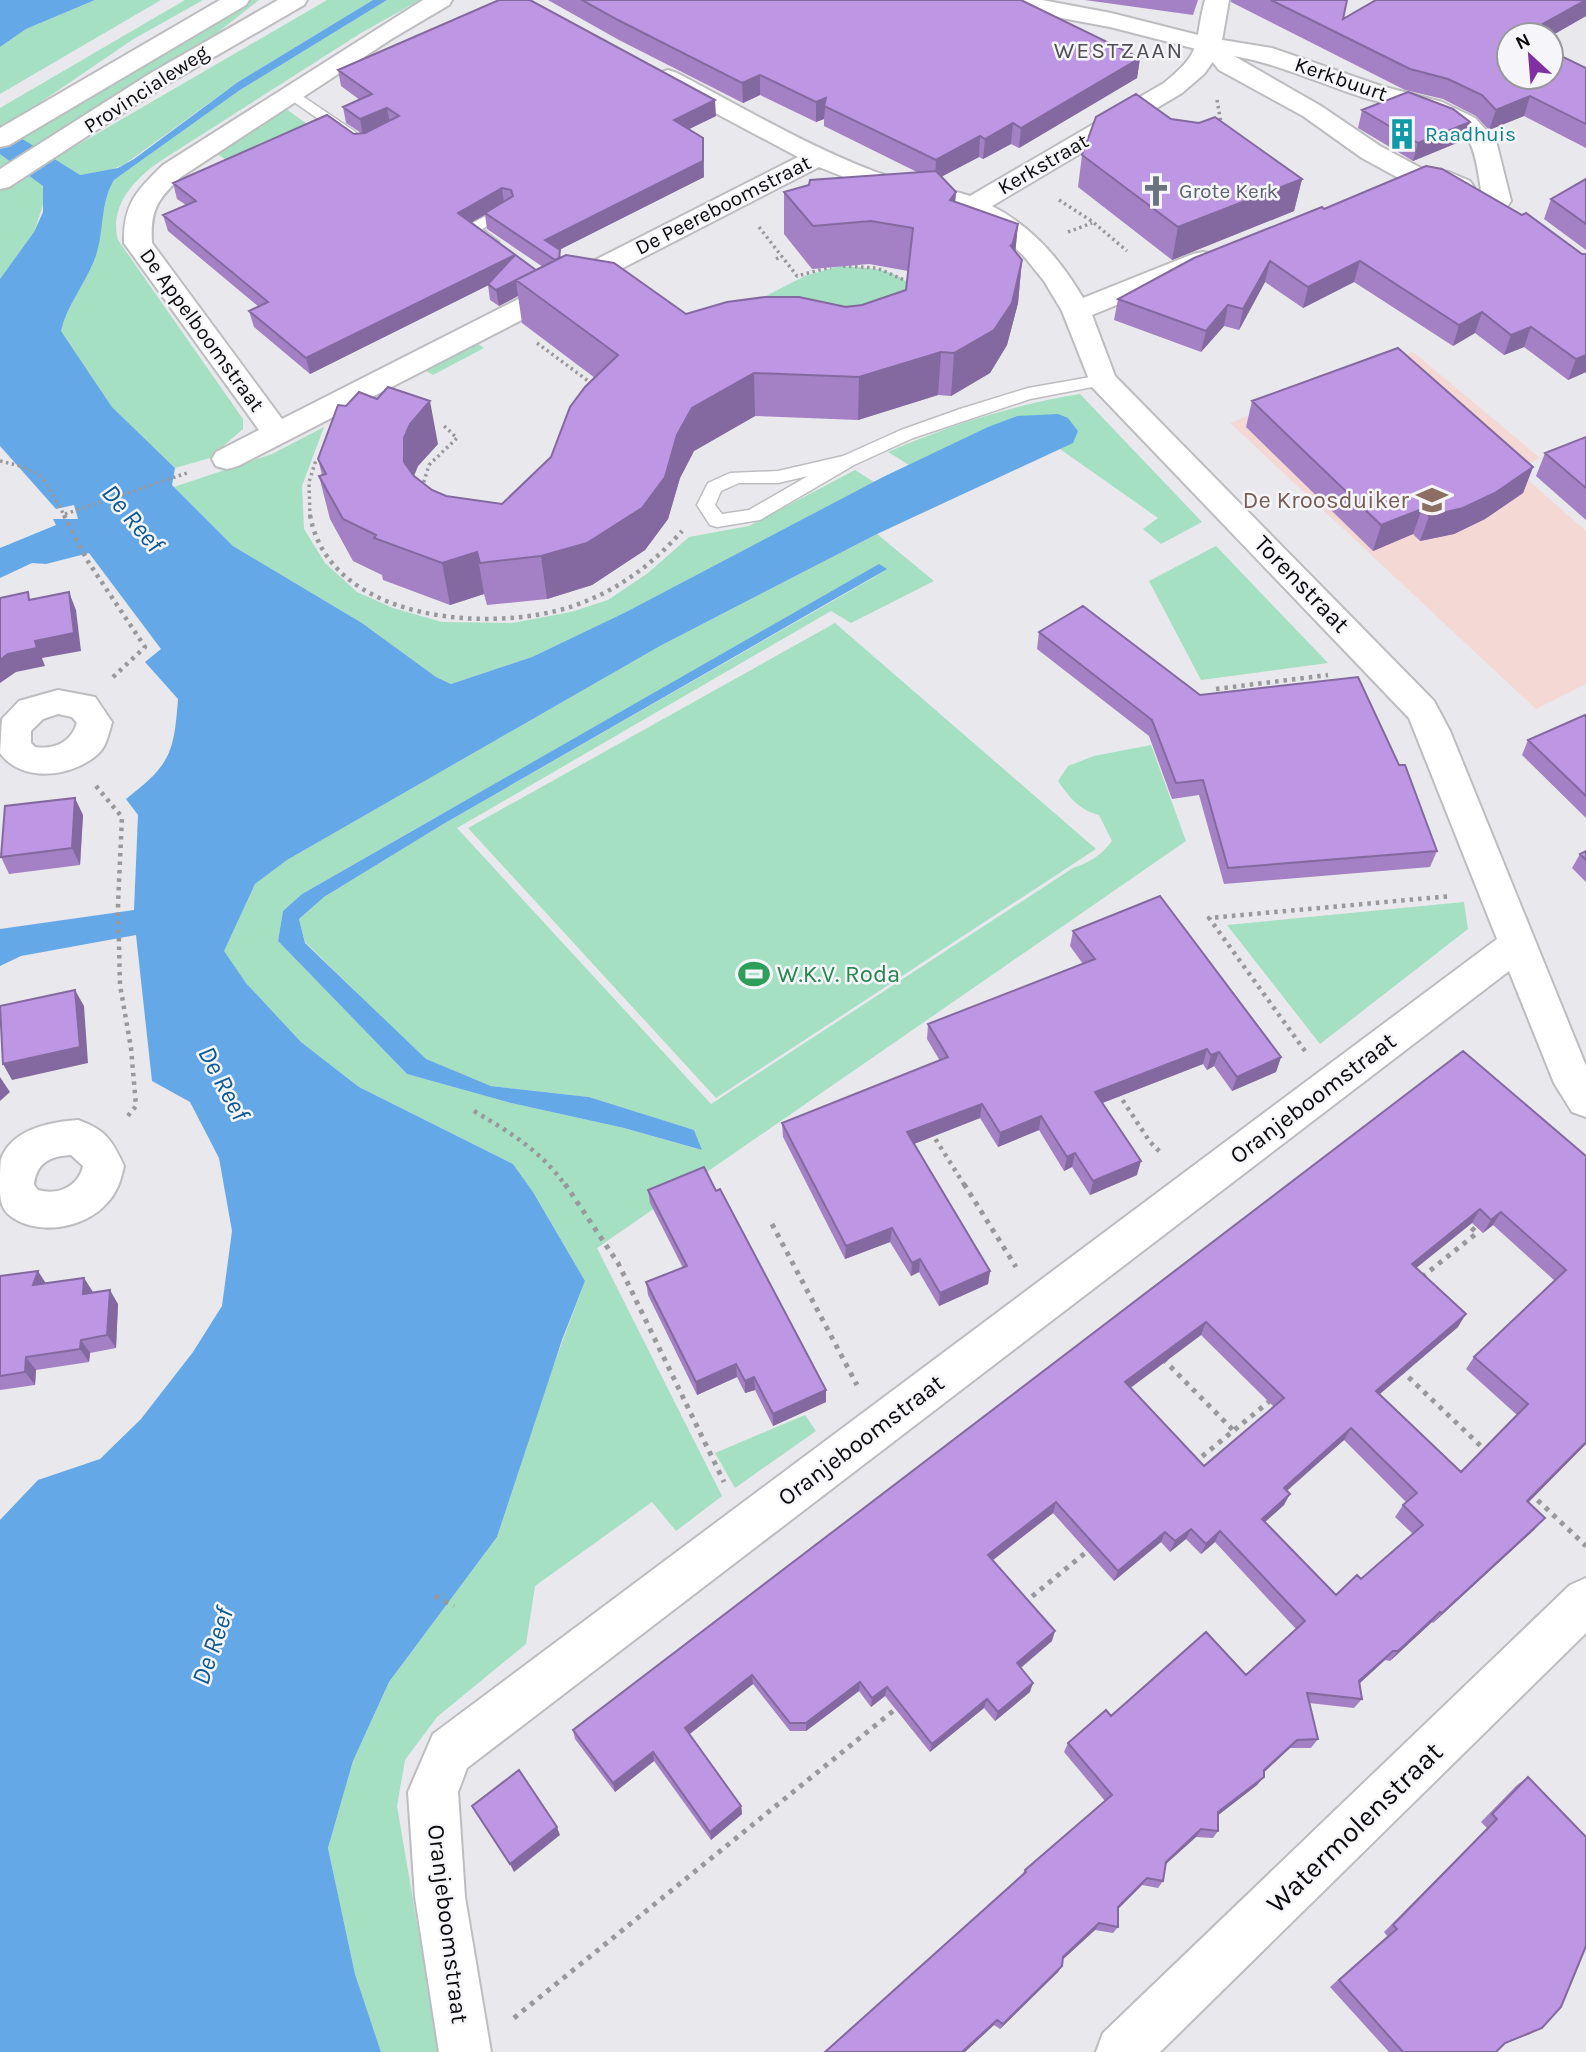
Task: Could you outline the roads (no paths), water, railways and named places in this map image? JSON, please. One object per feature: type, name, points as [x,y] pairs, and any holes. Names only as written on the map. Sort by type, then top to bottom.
[{"type":"street","name":"Provincialeweg","points":[[0,139],[237,0]]},
{"type":"street","name":"Provincialeweg","points":[[0,181],[160,78],[295,0]]},
{"type":"street","name":"De Appelboomstraat","points":[[276,432],[138,243],[136,217],[148,194],[172,171],[384,33],[440,0]]},
{"type":"street","name":"Kerkbuurt","points":[[1003,0],[1111,20],[1210,45],[1272,55],[1372,92],[1433,107],[1466,124],[1483,141],[1497,201]]},
{"type":"street","points":[[1210,45],[1212,18],[1217,0]]},
{"type":"street","name":"Kerkbuurt","points":[[1210,45],[1228,65],[1312,111],[1371,152],[1415,176],[1440,178],[1497,201],[1519,218]]},
{"type":"street","name":"Kerkstraat","points":[[972,206],[1173,88],[1197,68],[1210,45]]},
{"type":"street","points":[[644,66],[818,157]]},
{"type":"street","name":"De Peereboomstraat","points":[[227,459],[358,393],[552,284],[818,157],[861,176],[898,188],[972,206],[1004,224],[1036,250],[1059,279],[1076,311]]},
{"type":"street","points":[[1378,190],[1415,176]]},
{"type":"street","points":[[1076,311],[1228,250]]},
{"type":"street","name":"Torenstraat","points":[[1076,311],[1102,380],[1422,710],[1433,731],[1568,1071],[1586,1100]]},
{"type":"street","name":"Oranjeboomstraat","points":[[465,2052],[440,1897],[433,1792],[450,1751],[1517,944]]},
{"type":"street","name":"Watermolenstraat","points":[[1122,2052],[1586,1601]]},
{"type":"lane","points":[[292,94],[362,144]]},
{"type":"lane","points":[[503,251],[471,228],[505,211]]},
{"type":"lane","points":[[848,461],[778,477],[736,477],[714,487],[706,505],[717,521],[753,516],[848,461],[907,434],[1028,394],[1102,380]]},
{"type":"water","points":[[0,0],[95,0],[26,29],[0,47]]},
{"type":"water","name":"De Reef","points":[[373,0],[387,0],[240,90],[114,180],[106,199],[94,261],[67,313],[61,331],[112,407],[175,468],[172,485],[233,546],[362,623],[436,677],[451,684],[532,657],[626,612],[883,477],[988,427],[1017,416],[1058,414],[1068,418],[1078,431],[1073,443],[877,534],[660,646],[287,860],[255,884],[224,951],[246,983],[301,1042],[359,1087],[513,1164],[533,1192],[585,1281],[562,1340],[497,1537],[389,1682],[353,1761],[328,1848],[355,1974],[381,2052],[0,2052],[0,1520],[38,1480],[100,1459],[141,1419],[193,1352],[222,1306],[232,1231],[219,1158],[190,1102],[152,1081],[136,935],[21,956],[0,966],[0,929],[134,910],[138,815],[126,799],[152,777],[167,757],[174,733],[178,699],[145,662],[161,649],[89,553],[46,564],[32,563],[0,578],[0,548],[56,525],[53,519],[78,519],[74,505],[56,509],[0,446],[0,279],[34,232],[43,212],[43,186],[0,154],[0,125],[80,175],[118,168],[238,82]]},
{"type":"water","points":[[879,564],[887,569],[445,823],[324,897],[299,919],[305,943],[426,1059],[491,1086],[589,1097],[694,1130],[702,1150],[624,1128],[511,1103],[407,1074],[278,941],[283,911],[302,894]]},
{"type":"place","name":"Raadhuis","points":[[1402,134]]},
{"type":"place","name":"Grote Kerk","points":[[1156,191]]},
{"type":"place","name":"De Kroosduiker","points":[[1432,500]]},
{"type":"place","name":"W.K.V. Roda","points":[[754,974]]},
{"type":"district","name":"WESTZAAN","points":[[1119,50]]}]
